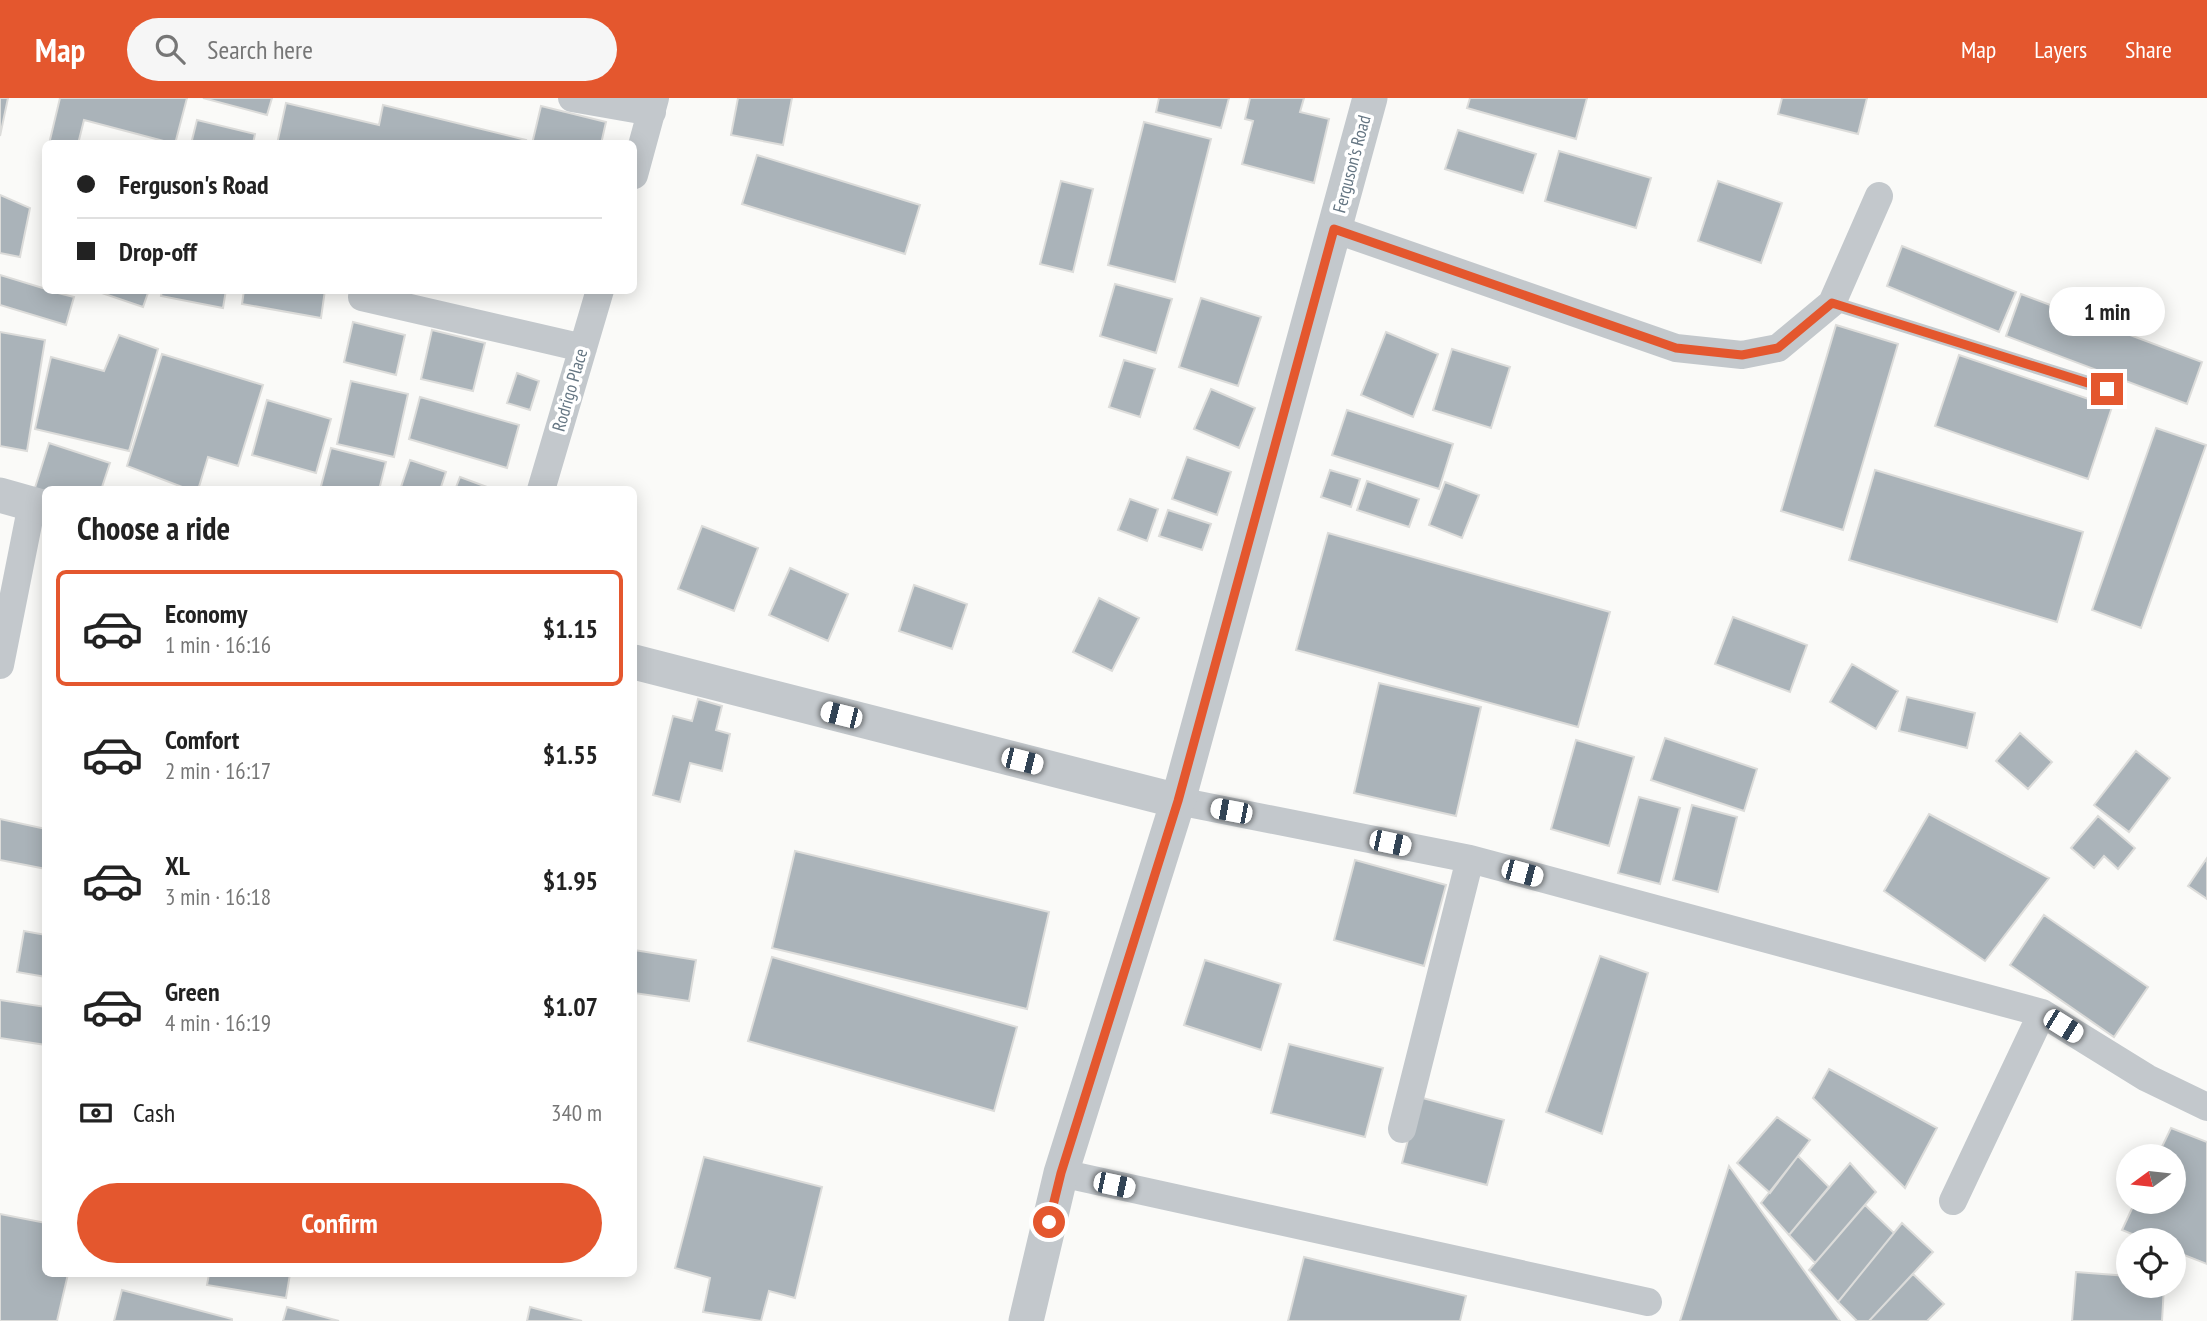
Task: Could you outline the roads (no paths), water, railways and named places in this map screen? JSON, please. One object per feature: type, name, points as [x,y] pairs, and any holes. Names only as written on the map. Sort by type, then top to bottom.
[{"type":"street","points":[[572,98],[654,105],[637,164]]},
{"type":"street","name":"Ferguson's Road","points":[[1026,1321],[1061,1173],[1178,801],[1370,98]]},
{"type":"street","points":[[1334,229],[1676,348],[1742,355],[1778,348],[1832,303],[1879,196]]},
{"type":"street","name":"Rodrigo Place","points":[[542,486],[599,294]]},
{"type":"street","points":[[362,297],[583,348]]},
{"type":"street","points":[[0,665],[26,502]]},
{"type":"street","points":[[637,663],[1178,801],[1470,859],[2042,1013],[2147,1077],[2207,1107]]},
{"type":"street","points":[[1402,1129],[1470,859]]},
{"type":"street","points":[[1953,1201],[2042,1013]]},
{"type":"street","points":[[1061,1173],[1648,1302]]},
{"type":"lane","points":[[1832,303],[2107,389]]}]
